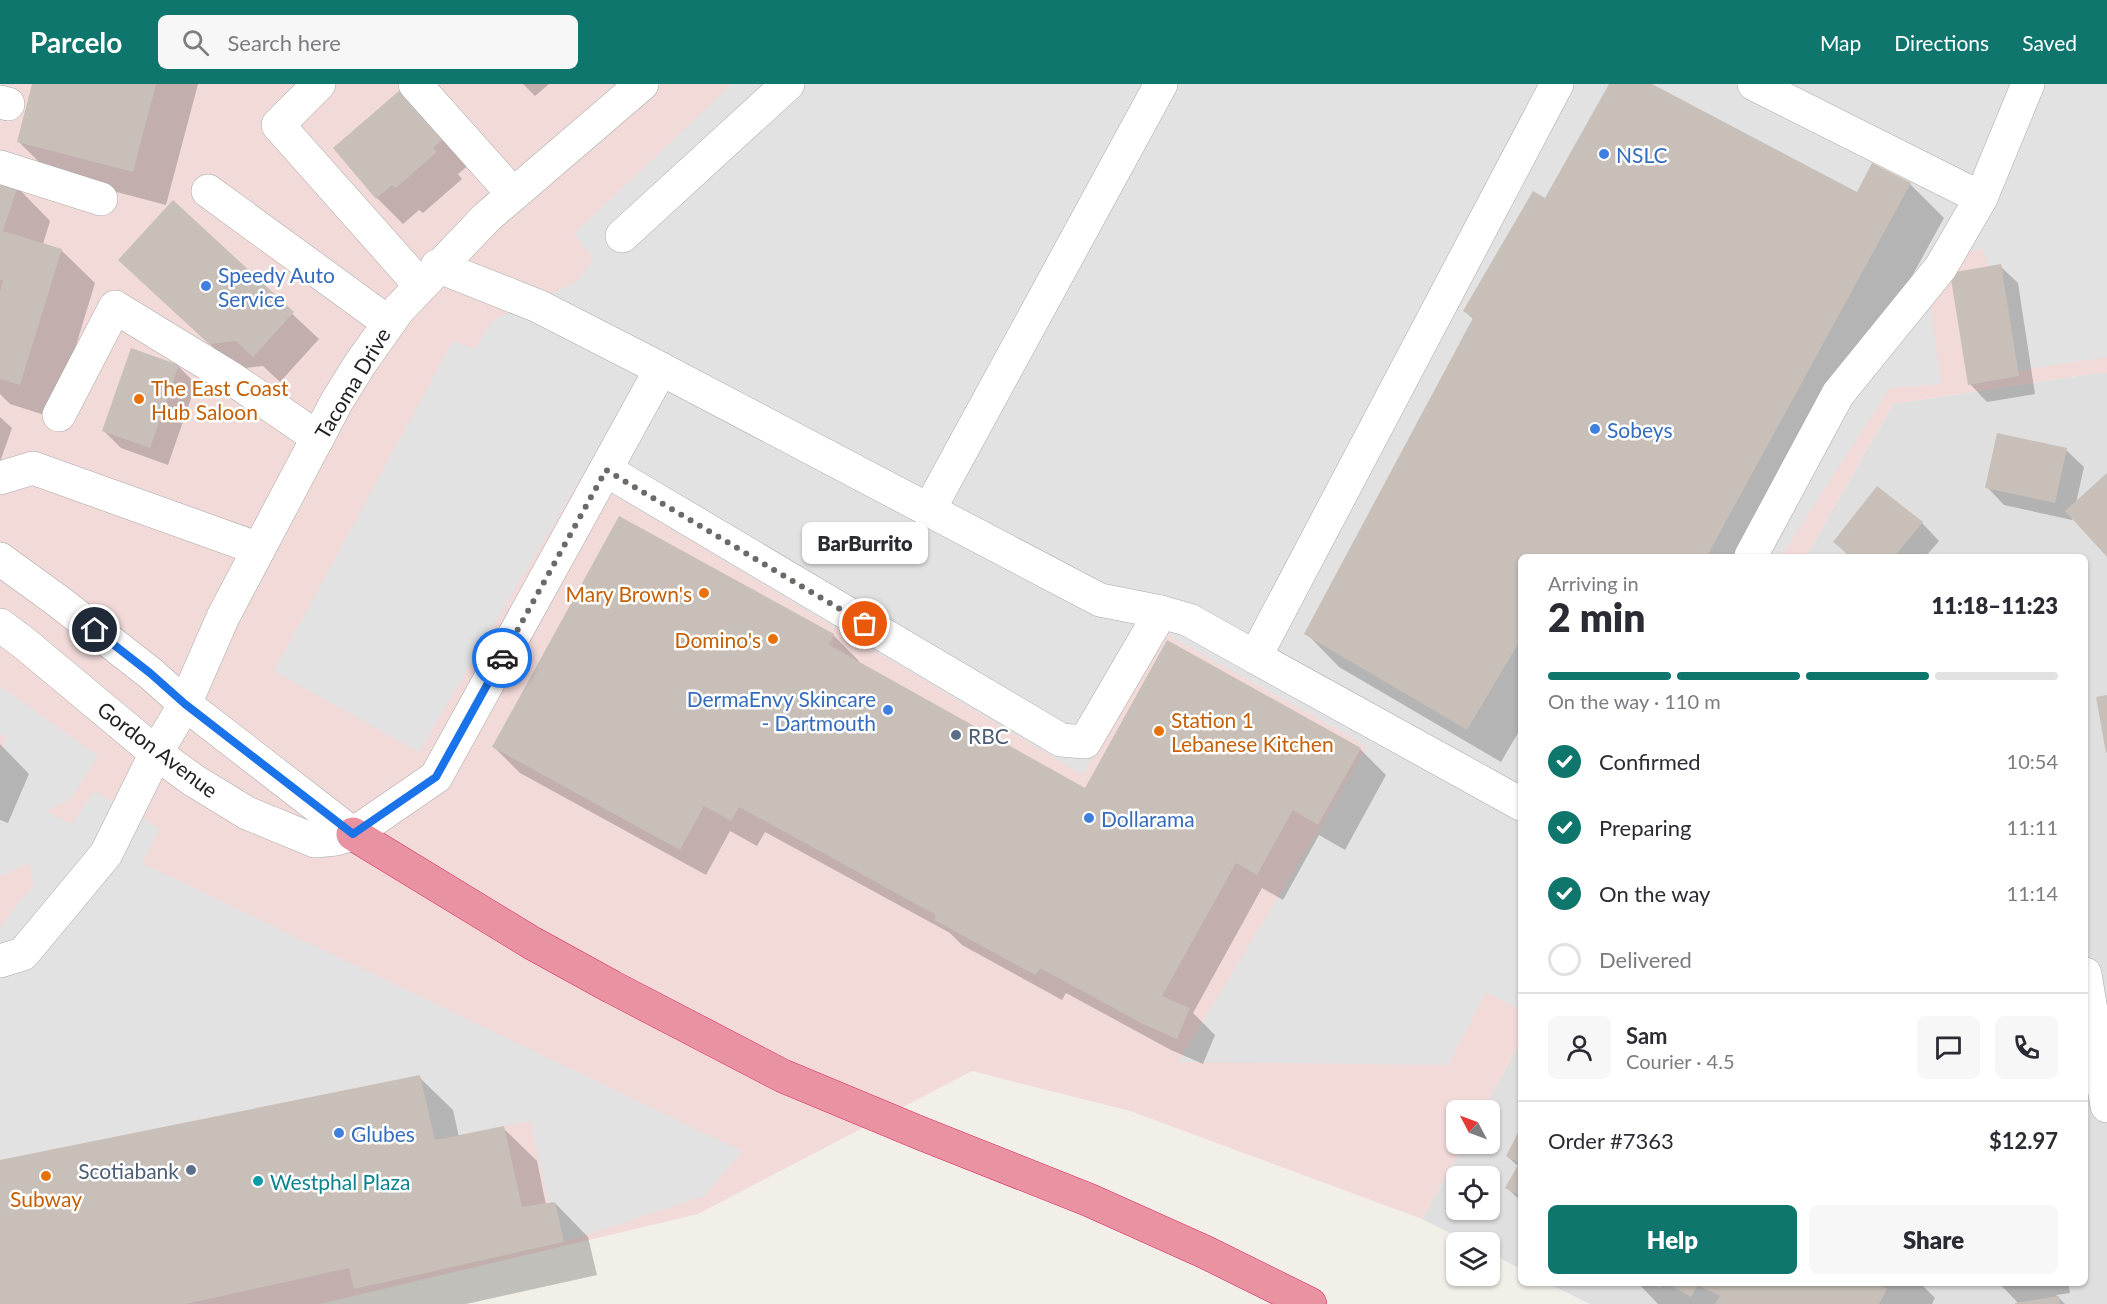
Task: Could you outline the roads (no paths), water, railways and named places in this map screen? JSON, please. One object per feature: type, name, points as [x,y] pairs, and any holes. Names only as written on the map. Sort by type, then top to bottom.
[{"type":"highway","points":[[353,834],[532,943],[783,1076],[1089,1200],[1205,1252],[1310,1304]]},
{"type":"street","points":[[319,84],[278,125],[429,276],[538,306],[1100,600],[1189,620],[1518,802]]},
{"type":"street","points":[[415,84],[513,194]]},
{"type":"street","name":"Tacoma Drive","points":[[0,960],[23,954],[106,854],[156,753],[185,704],[223,617],[259,549],[343,392],[388,323],[429,276],[486,217],[642,84]]},
{"type":"street","points":[[622,236],[788,84]]},
{"type":"street","points":[[929,510],[1161,84]]},
{"type":"street","points":[[1754,84],[1981,198]]},
{"type":"street","points":[[1752,554],[1838,394],[1941,267],[1981,198],[2028,84]]},
{"type":"street","points":[[1255,657],[1552,85]]},
{"type":"street","points":[[0,167],[101,199]]},
{"type":"street","points":[[208,191],[388,323]]},
{"type":"street","points":[[59,415],[115,307],[231,378],[318,438]]},
{"type":"street","points":[[0,559],[58,601],[150,673],[185,704],[353,834],[436,777],[661,369]]},
{"type":"street","points":[[0,478],[33,468],[259,549]]},
{"type":"street","points":[[606,470],[1061,740],[1085,742],[1161,612]]},
{"type":"street","name":"Gordon Avenue","points":[[0,625],[156,753],[193,780],[247,813],[315,841],[336,839],[353,834]]},
{"type":"street","points":[[2088,992],[2107,1106]]},
{"type":"place","name":"NSLC","points":[[1604,154]]},
{"type":"place","name":"Speedy Auto Service","points":[[206,286]]},
{"type":"place","name":"The East Coast Hub Saloon","points":[[139,399]]},
{"type":"place","name":"Sobeys","points":[[1595,429]]},
{"type":"place","name":"Mary Brown's","points":[[704,593]]},
{"type":"place","name":"BarBurrito","points":[[865,624]]},
{"type":"place","name":"Domino's","points":[[773,639]]},
{"type":"place","name":"DermaEnvy Skincare - Dartmouth","points":[[888,710]]},
{"type":"place","name":"Station 1 Lebanese Kitchen","points":[[1159,731]]},
{"type":"place","name":"RBC","points":[[956,735]]},
{"type":"place","name":"Dollarama","points":[[1089,818]]},
{"type":"place","name":"Glubes","points":[[339,1133]]},
{"type":"place","name":"Scotiabank","points":[[191,1170]]},
{"type":"place","name":"Subway","points":[[46,1176]]},
{"type":"place","name":"Westphal Plaza","points":[[258,1181]]}]
